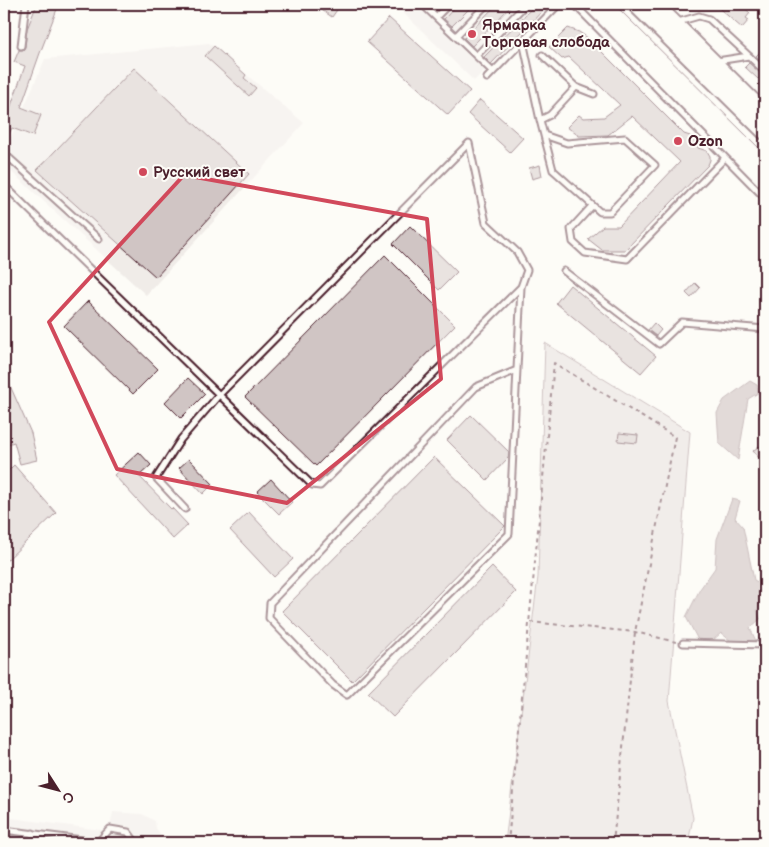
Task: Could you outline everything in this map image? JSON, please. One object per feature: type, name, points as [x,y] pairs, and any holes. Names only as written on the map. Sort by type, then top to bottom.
[{"type":"main road","points":[[636,4],[765,131]]},
{"type":"main road","points":[[656,4],[765,114]]},
{"type":"lane","points":[[21,46],[26,4]]},
{"type":"lane","points":[[422,4],[493,72]]},
{"type":"lane","points":[[436,17],[450,4]]},
{"type":"lane","points":[[456,36],[487,4]]},
{"type":"lane","points":[[476,56],[526,4]]},
{"type":"lane","points":[[487,78],[559,4]]},
{"type":"lane","points":[[574,4],[765,198]]},
{"type":"lane","points":[[674,24],[699,16],[709,19],[765,72]]},
{"type":"lane","points":[[523,41],[540,120],[553,170],[600,212],[610,212],[655,165],[626,138],[567,143],[544,135]]},
{"type":"lane","points":[[542,55],[576,88],[594,94]]},
{"type":"lane","points":[[712,61],[749,56]]},
{"type":"lane","points":[[540,120],[550,115],[576,88]]},
{"type":"lane","points":[[185,509],[156,478],[181,439],[219,395],[469,142],[486,223],[518,252],[527,270],[521,287],[517,370],[509,534],[347,695],[333,685],[269,618],[270,603],[476,387],[517,370]]},
{"type":"lane","points":[[4,156],[6,155],[99,239]]},
{"type":"lane","points":[[592,206],[571,230],[573,242],[585,253],[627,260],[725,158]]},
{"type":"lane","points":[[4,185],[312,485],[320,486],[521,287]]},
{"type":"lane","points":[[564,271],[658,344],[682,322],[765,329]]},
{"type":"lane","points":[[683,643],[765,645]]},
{"type":"lane","points":[[4,843],[5,830],[33,833],[64,840],[98,842],[110,830],[128,832],[136,843]]},
{"type":"lane","points":[[32,843],[33,833]]},
{"type":"path","points":[[508,843],[554,363],[675,438],[635,632],[613,843]]},
{"type":"path","points":[[530,622],[635,632],[683,643]]},
{"type":"highlighted area","points":[[184,175],[427,219],[441,379],[287,503],[117,469],[49,322]]},
{"type":"shaded area","name":"Ярмарка Торговая слобода","points":[[394,4],[549,4],[474,81]]},
{"type":"shaded area","points":[[209,43],[304,123],[146,295],[4,165],[4,153],[45,59]]},
{"type":"shaded area","points":[[545,343],[690,432],[669,701],[693,818],[688,843],[505,843],[538,577]]},
{"type":"shaded area","points":[[750,381],[757,385],[758,393],[748,399],[738,460],[719,443],[717,413],[724,400]]},
{"type":"shaded area","points":[[732,499],[740,501],[735,518],[743,527],[754,580],[763,586],[765,590],[765,601],[757,610],[760,619],[750,628],[756,641],[731,641],[721,633],[712,641],[698,640],[686,617],[700,589],[715,568],[717,539]]},
{"type":"shaded area","points":[[113,812],[142,814],[155,821],[156,828],[161,835],[160,843],[4,843],[4,817],[109,831]]},
{"type":"building","points":[[37,4],[59,4],[21,107],[41,115],[33,136],[12,128],[4,143],[4,115],[7,117],[25,66],[14,62],[19,50],[23,50],[25,47],[27,29]]},
{"type":"building","points":[[313,4],[341,4],[332,17]]},
{"type":"building","points":[[458,4],[474,4],[452,26],[444,19]]},
{"type":"building","points":[[497,4],[513,4],[472,46],[464,38]]},
{"type":"building","points":[[536,4],[549,4],[491,64],[484,57]]},
{"type":"building","points":[[714,4],[740,4],[750,13],[746,18],[749,20],[742,28]]},
{"type":"building","points":[[389,18],[470,91],[448,115],[367,42]]},
{"type":"building","points":[[568,28],[588,38],[684,134],[697,142],[698,148],[707,151],[710,156],[708,165],[625,250],[602,250],[588,239],[603,226],[619,226],[680,162],[632,116],[608,135],[579,136],[567,127],[579,115],[583,118],[604,117],[620,105],[569,57],[562,59],[549,47]]},
{"type":"building","points":[[214,46],[246,75],[244,78],[256,88],[249,96],[205,56]]},
{"type":"building","points":[[765,47],[765,66],[756,56]]},
{"type":"building","points":[[749,63],[762,75],[758,79],[745,67]]},
{"type":"building","name":"Русский свет","points":[[134,68],[249,174],[156,277],[37,170]]},
{"type":"building","points":[[480,100],[523,138],[510,152],[468,114]]},
{"type":"building","points":[[540,165],[542,176],[532,179],[529,168]]},
{"type":"building","points":[[410,226],[457,272],[439,290],[393,244]]},
{"type":"building","points":[[385,255],[455,325],[316,466],[245,397]]},
{"type":"building","points":[[695,283],[700,288],[691,298],[686,293]]},
{"type":"building","points":[[570,285],[656,356],[641,373],[556,303]]},
{"type":"building","points":[[88,301],[158,369],[133,394],[64,326]]},
{"type":"building","points":[[654,323],[661,330],[656,336],[648,330]]},
{"type":"building","points":[[4,372],[31,433],[37,460],[20,464],[14,442],[8,444],[4,438]]},
{"type":"building","points":[[188,378],[205,394],[181,418],[165,402]]},
{"type":"building","points":[[471,415],[509,452],[508,458],[487,480],[447,440]]},
{"type":"building","points":[[619,433],[638,435],[637,443],[618,441]]},
{"type":"building","points":[[759,446],[765,453],[759,458],[753,451]]},
{"type":"building","points":[[139,452],[151,465],[139,476],[188,525],[173,539],[114,475]]},
{"type":"building","points":[[434,457],[505,526],[352,681],[282,611]]},
{"type":"building","points":[[189,459],[213,484],[203,494],[179,468]]},
{"type":"building","points":[[14,465],[56,513],[4,563],[4,475]]},
{"type":"building","points":[[271,479],[292,502],[279,514],[257,492]]},
{"type":"building","points":[[249,512],[293,559],[274,577],[230,530]]},
{"type":"building","points":[[492,567],[516,592],[393,717],[368,693]]},
{"type":"tram line","points":[[614,4],[765,154]]},
{"type":"place","name":"Ярмарка Торговая слобода","points":[[472,34]]},
{"type":"place","name":"Ozon","points":[[678,141]]},
{"type":"place","name":"Русский свет","points":[[143,172]]}]
